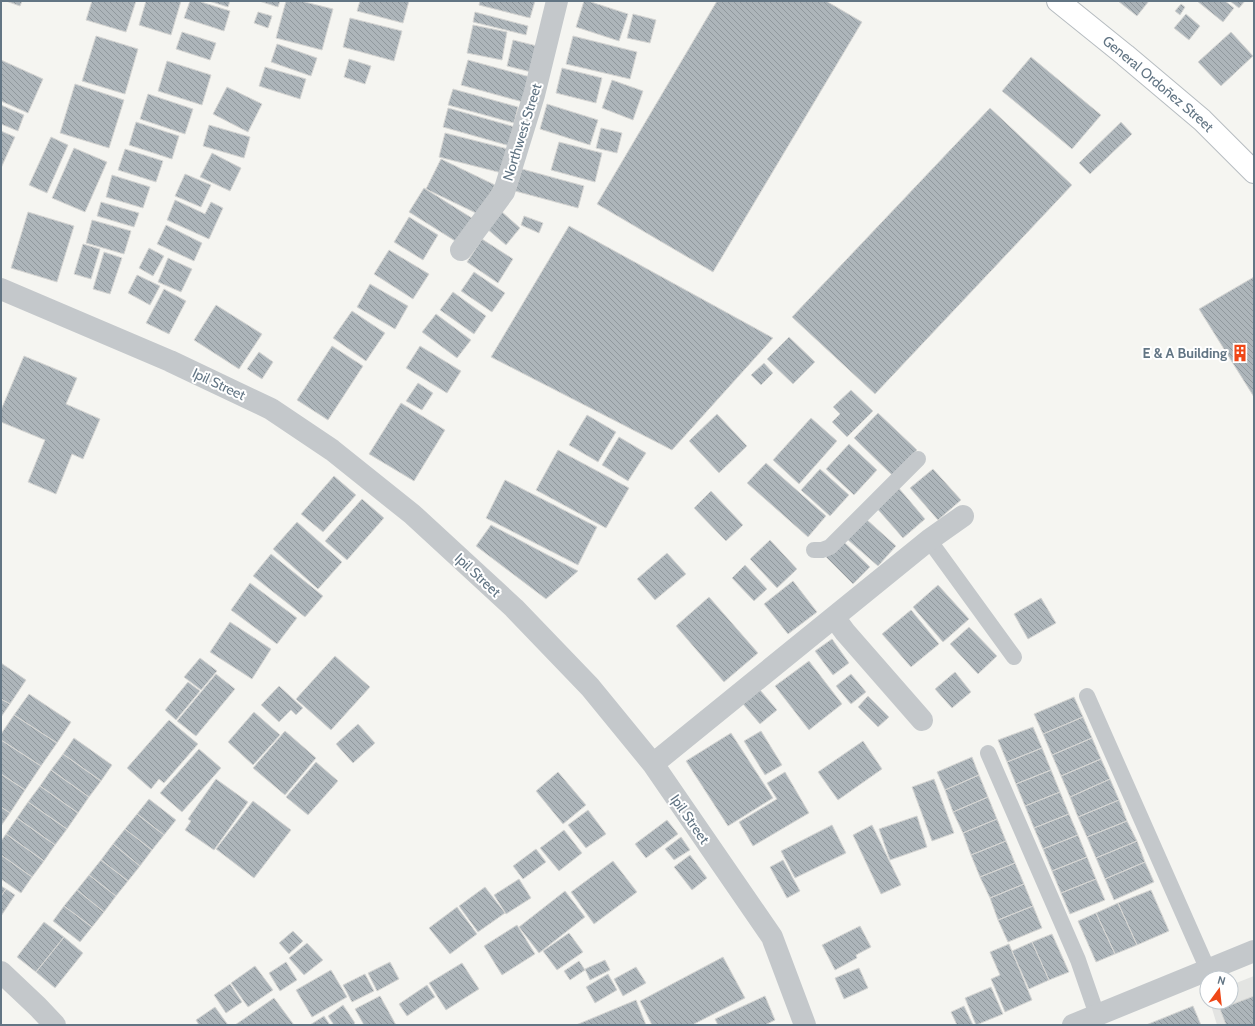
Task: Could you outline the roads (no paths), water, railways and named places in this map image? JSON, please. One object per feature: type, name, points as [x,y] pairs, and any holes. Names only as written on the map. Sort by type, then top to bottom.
[{"type":"main road","name":"General Ordoñez Street","points":[[1058,1],[1202,120],[1254,172]]},
{"type":"street","name":"Northwest Street","points":[[461,250],[504,192],[534,95],[557,1]]},
{"type":"street","name":"Ipil Street","points":[[1,289],[170,361],[271,409],[332,450],[412,514],[514,608],[590,687],[653,764],[772,937],[805,1025]]},
{"type":"street","points":[[653,764],[929,540],[963,516]]},
{"type":"street","points":[[834,617],[845,632],[922,720]]},
{"type":"street","points":[[1208,970],[1254,951]]},
{"type":"street","points":[[1,972],[38,1007],[54,1025]]},
{"type":"street","points":[[1073,1025],[1199,974]]},
{"type":"lane","points":[[814,550],[822,550],[830,547],[918,459]]},
{"type":"lane","points":[[929,540],[1014,657]]},
{"type":"lane","points":[[1087,696],[1208,970]]},
{"type":"lane","points":[[988,753],[1078,960],[1097,1015]]},
{"type":"place","name":"E & A Building","points":[[1240,353]]}]
